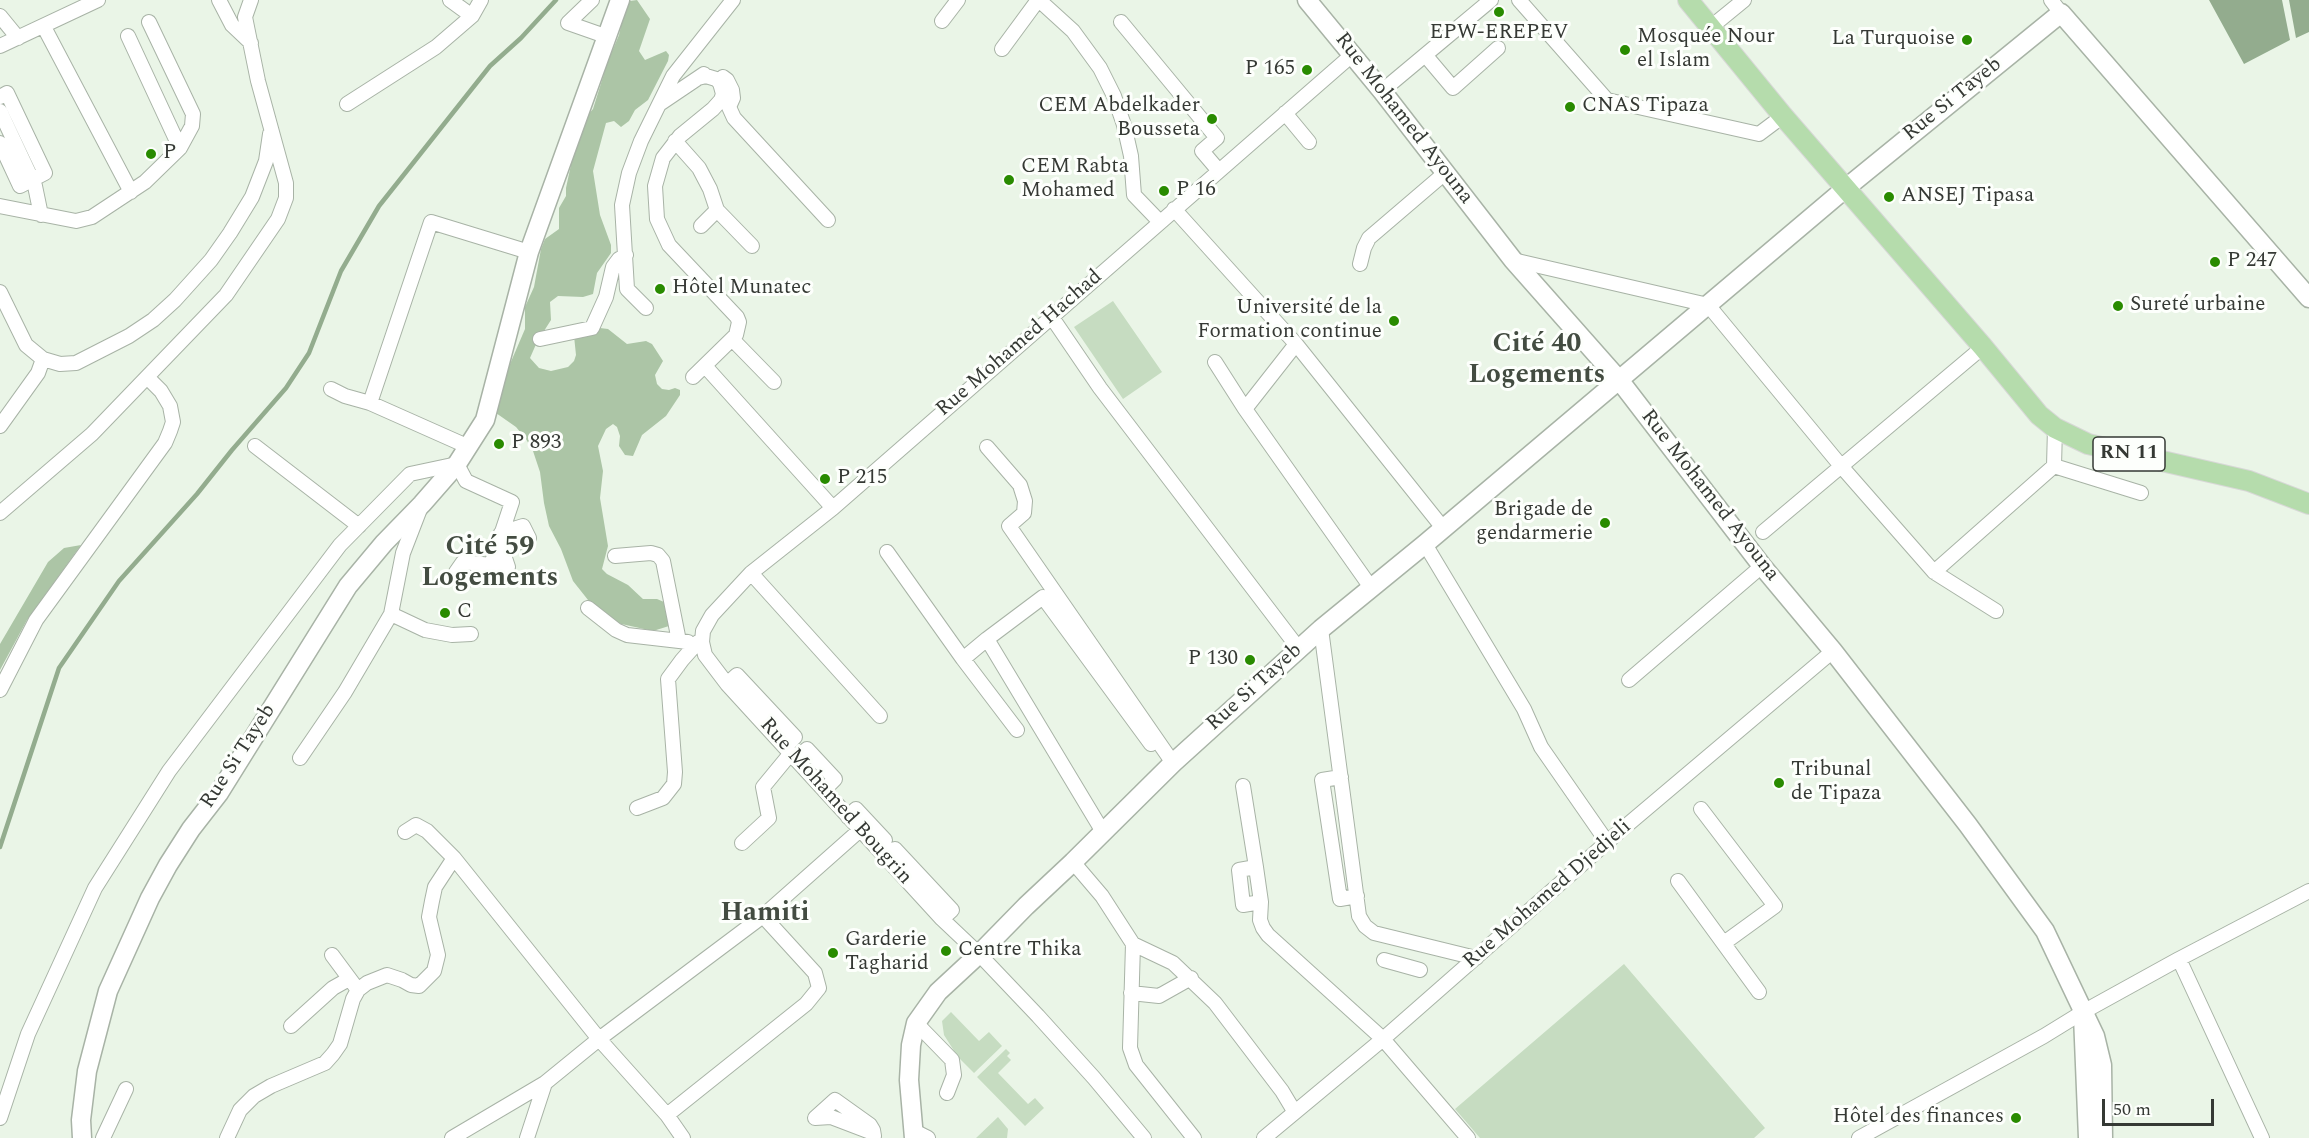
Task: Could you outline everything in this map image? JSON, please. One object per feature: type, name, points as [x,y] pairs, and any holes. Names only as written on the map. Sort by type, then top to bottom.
[{"type":"main road","name":"Rue Si Tayeb","points":[[82,1138],[83,1098],[98,1026],[108,992],[150,898],[168,865],[191,829],[219,793],[348,586],[384,543],[457,464],[485,420],[529,252],[620,0]]},
{"type":"main road","name":"Rue Mohamed Ayouna","points":[[1307,0],[1382,91],[1513,260],[1620,381],[1762,566],[1833,651],[1968,825],[2046,931],[2095,1036],[2102,1065],[2103,1138]]},
{"type":"main road","name":"RN 11","points":[[1688,0],[1783,116],[1983,347],[2025,401],[2055,428],[2088,444],[2249,481],[2309,504]]},
{"type":"main road","name":"Rue Si Tayeb","points":[[918,1136],[909,1080],[911,1045],[916,1023],[938,992],[980,954],[1173,763],[1321,629],[1620,381],[2056,6]]},
{"type":"main road","points":[[2056,6],[2309,298]]},
{"type":"main road","points":[[2083,1012],[2088,1138]]},
{"type":"street","points":[[219,0],[232,25],[251,43]]},
{"type":"street","points":[[0,513],[92,434],[226,295],[278,219],[285,198],[285,183],[245,17],[250,0]]},
{"type":"street","points":[[450,0],[472,16]]},
{"type":"street","points":[[347,104],[415,62],[472,16],[480,0]]},
{"type":"street","points":[[592,0],[568,23],[608,37]]},
{"type":"street","points":[[646,308],[627,289],[622,205],[637,151],[673,76],[733,0]]},
{"type":"street","points":[[942,21],[958,0]]},
{"type":"street","points":[[1002,49],[1038,0],[1072,31],[1100,69],[1114,96],[1131,156],[1134,195],[1160,222]]},
{"type":"street","points":[[1382,91],[1491,0]]},
{"type":"street","points":[[1519,0],[1607,100],[1759,134],[1783,116]]},
{"type":"street","points":[[1711,27],[1743,0]]},
{"type":"street","points":[[0,46],[44,27],[90,2]]},
{"type":"street","points":[[0,16],[18,38]]},
{"type":"street","points":[[0,206],[76,221],[92,218],[163,167],[180,148],[189,134],[193,114],[149,22]]},
{"type":"street","points":[[1121,22],[1217,138],[1202,151],[1219,171]]},
{"type":"street","points":[[44,27],[131,192]]},
{"type":"street","points":[[128,36],[180,148]]},
{"type":"street","points":[[1426,56],[1453,88],[1498,48]]},
{"type":"street","name":"Rue Mohamed Hachad","points":[[637,808],[663,798],[674,784],[668,679],[682,660],[700,642],[709,619],[752,573],[833,508],[1352,54]]},
{"type":"street","points":[[659,104],[702,74],[712,73],[727,80],[732,90],[733,98],[729,107],[734,118],[828,220]]},
{"type":"street","points":[[693,377],[732,339],[739,328],[737,317],[669,245],[657,219],[654,197],[658,171],[663,158],[675,141],[721,100],[722,89],[716,79],[706,76],[698,78]]},
{"type":"street","points":[[0,97],[7,93],[45,173],[20,186],[0,143]]},
{"type":"street","points":[[0,111],[32,180],[40,215]]},
{"type":"street","points":[[1285,113],[1309,142]]},
{"type":"street","points":[[0,292],[26,345],[43,359],[60,363],[76,363],[129,336],[153,320],[175,300],[211,260],[241,216],[267,161],[270,125]]},
{"type":"street","points":[[675,141],[702,174],[717,210],[752,246]]},
{"type":"street","points":[[1360,264],[1367,241],[1445,173]]},
{"type":"street","points":[[1174,209],[1296,344],[1443,528]]},
{"type":"street","points":[[701,226],[717,210]]},
{"type":"street","points":[[370,403],[431,222],[529,252]]},
{"type":"street","points":[[540,339],[592,328],[606,297],[613,267],[619,259],[626,255]]},
{"type":"street","points":[[1513,260],[1708,305],[1841,466],[1934,572],[1996,611]]},
{"type":"street","points":[[1051,316],[1100,388],[1299,649]]},
{"type":"street","points":[[732,339],[774,382]]},
{"type":"street","points":[[1245,409],[1296,344]]},
{"type":"street","points":[[1763,532],[1983,347]]},
{"type":"street","points":[[0,426],[38,373],[43,359]]},
{"type":"street","points":[[1215,362],[1245,409],[1372,589]]},
{"type":"street","points":[[705,366],[833,508]]},
{"type":"street","points":[[0,690],[36,620],[168,437],[174,422],[170,406],[161,391],[147,376]]},
{"type":"street","points":[[331,389],[345,396],[370,403],[469,447]]},
{"type":"street","points":[[1934,572],[2054,466],[2055,428]]},
{"type":"street","points":[[255,446],[359,526]]},
{"type":"street","points":[[987,447],[1020,485],[1025,501],[1024,513],[1009,526],[1173,763]]},
{"type":"street","points":[[0,1118],[28,1034],[95,888],[169,771],[340,545],[410,474],[457,464],[466,481],[512,502],[501,533],[491,565],[463,562],[456,572],[460,582],[508,567],[502,549],[529,538],[523,526],[501,533]]},
{"type":"street","points":[[2054,466],[2141,494]]},
{"type":"street","points":[[300,758],[345,692],[391,614],[403,553],[422,504]]},
{"type":"street","points":[[1425,544],[1524,709],[1541,747],[1607,842]]},
{"type":"street","points":[[887,552],[1017,730]]},
{"type":"street","points":[[615,556],[653,553],[663,561],[678,641]]},
{"type":"street","points":[[1629,680],[1762,566]]},
{"type":"street","points":[[752,573],[880,716]]},
{"type":"street","points":[[963,658],[1043,597],[1151,744]]},
{"type":"street","points":[[588,608],[616,630],[627,635],[700,642],[706,658],[727,684],[737,675],[795,736],[790,753],[763,787],[769,818],[742,843]]},
{"type":"street","points":[[391,614],[425,630],[452,635],[471,634]]},
{"type":"street","points":[[1321,629],[1359,916],[1374,933],[1476,958]]},
{"type":"street","points":[[987,639],[1103,831]]},
{"type":"street","name":"Rue Mohamed Djedjeli","points":[[1264,1138],[1383,1039],[1607,842],[1833,651]]},
{"type":"street","name":"Rue Mohamed Bougrin","points":[[790,753],[807,749],[835,779],[824,790],[881,853]]},
{"type":"street","points":[[1243,786],[1261,902],[1260,920],[1268,935],[1383,1039],[1468,1138]]},
{"type":"street","points":[[848,817],[856,809],[885,840],[881,853]]},
{"type":"street","points":[[1701,809],[1775,906],[1724,943]]},
{"type":"street","points":[[405,832],[416,825],[428,831],[454,858],[599,1039],[667,1116],[683,1138]]},
{"type":"street","points":[[452,1138],[545,1083],[599,1039],[763,916],[860,830]]},
{"type":"street","points":[[881,853],[896,849],[952,910],[942,920],[980,954],[1094,1078],[1144,1138]]},
{"type":"street","points":[[291,1026],[333,988],[367,983],[387,975],[411,986],[419,986],[434,971],[438,955],[429,917],[435,887],[454,858]]},
{"type":"street","points":[[1073,862],[1102,896],[1133,944],[1173,963],[1215,1003],[1282,1091],[1294,1111]]},
{"type":"street","points":[[1678,881],[1759,992]]},
{"type":"street","points":[[1859,1138],[2179,959],[2309,891]]},
{"type":"street","points":[[667,1116],[806,1004],[819,988],[815,973],[763,916]]},
{"type":"street","points":[[1401,964],[1406,940]]},
{"type":"street","points":[[1133,944],[1130,1048],[1136,1065],[1194,1138]]},
{"type":"street","points":[[227,1138],[240,1110],[254,1096],[271,1086],[326,1063],[340,1044],[354,985],[332,955]]},
{"type":"street","points":[[2179,959],[2262,1138]]},
{"type":"street","points":[[1384,960],[1420,970]]},
{"type":"street","points":[[1131,993],[1159,996],[1191,978]]},
{"type":"street","points":[[916,1023],[952,1060],[954,1075],[948,1093]]},
{"type":"street","points":[[527,1138],[545,1083]]},
{"type":"street","points":[[103,1138],[126,1089]]},
{"type":"shaded area","points":[[637,0],[650,19],[639,51],[645,60],[666,51],[669,55],[648,100],[635,110],[629,121],[621,127],[614,121],[606,123],[593,171],[600,215],[611,245],[611,253],[597,273],[593,294],[583,297],[558,296],[550,302],[551,320],[530,358],[539,368],[551,371],[568,367],[576,355],[574,336],[588,336],[600,328],[608,329],[627,344],[646,341],[652,344],[663,361],[655,375],[657,384],[662,389],[680,390],[680,395],[666,416],[642,435],[633,456],[625,455],[619,446],[620,436],[617,427],[613,424],[606,429],[598,446],[603,471],[600,498],[608,546],[602,569],[628,585],[643,599],[657,599],[664,602],[669,626],[653,631],[617,623],[592,605],[573,581],[549,526],[540,472],[533,451],[516,427],[496,413],[507,371],[525,329],[525,307],[534,287],[541,249],[545,239],[559,229],[559,208],[566,196],[575,146],[587,116],[593,109],[619,35],[625,8],[630,1]]},
{"type":"shaded area","points":[[2209,0],[2282,0],[2290,40],[2244,64]]},
{"type":"shaded area","points":[[2289,0],[2309,0],[2309,32],[2296,38]]},
{"type":"shaded area","points":[[1113,301],[1162,372],[1123,399],[1074,327]]},
{"type":"shaded area","points":[[81,545],[27,620],[0,670],[0,644],[48,562],[64,548]]},
{"type":"shaded area","points":[[1624,964],[1765,1128],[1754,1138],[1480,1138],[1455,1109]]},
{"type":"shaded area","points":[[951,1012],[979,1041],[989,1032],[1002,1046],[974,1073],[958,1057],[944,1035],[942,1021]]},
{"type":"shaded area","points":[[1006,1049],[1010,1053],[1007,1056],[1011,1060],[998,1073],[1028,1104],[1035,1098],[1044,1108],[1025,1126],[977,1077]]},
{"type":"shaded area","points":[[998,1117],[1008,1129],[1007,1138],[976,1138]]},
{"type":"waterway","points":[[0,847],[59,668],[119,581],[197,494],[286,388],[309,353],[341,271],[379,206],[490,66],[521,38],[556,0]]},
{"type":"place","name":"EPW-EREPEV","points":[[1499,12]]},
{"type":"place","name":"La Turquoise","points":[[1967,40]]},
{"type":"place","name":"Mosquée Nour el Islam","points":[[1625,50]]},
{"type":"place","name":"P 165","points":[[1307,70]]},
{"type":"place","name":"CNAS Tipaza","points":[[1570,107]]},
{"type":"place","name":"CEM Abdelkader Bousseta","points":[[1212,119]]},
{"type":"place","name":"P","points":[[151,154]]},
{"type":"place","name":"CEM Rabta Mohamed","points":[[1009,180]]},
{"type":"place","name":"P 16","points":[[1164,191]]},
{"type":"place","name":"ANSEJ Tipasa","points":[[1889,197]]},
{"type":"place","name":"P 247","points":[[2215,262]]},
{"type":"place","name":"Hôtel Munatec","points":[[660,289]]},
{"type":"place","name":"Sureté urbaine","points":[[2118,306]]},
{"type":"place","name":"Université de la Formation continue","points":[[1394,321]]},
{"type":"place","name":"P 893","points":[[499,444]]},
{"type":"place","name":"P 215","points":[[825,479]]},
{"type":"place","name":"Brigade de gendarmerie","points":[[1605,523]]},
{"type":"place","name":"C","points":[[445,613]]},
{"type":"place","name":"P 130","points":[[1250,660]]},
{"type":"place","name":"Tribunal de Tipaza","points":[[1779,783]]},
{"type":"place","name":"Centre Thika","points":[[946,951]]},
{"type":"place","name":"Garderie Tagharid","points":[[833,953]]},
{"type":"place","name":"Hôtel des finances","points":[[2016,1118]]},
{"type":"district","name":"Cité 40 Logements","points":[[1537,362]]},
{"type":"district","name":"Cité 59 Logements","points":[[490,564]]},
{"type":"district","name":"Hamiti","points":[[765,915]]}]
